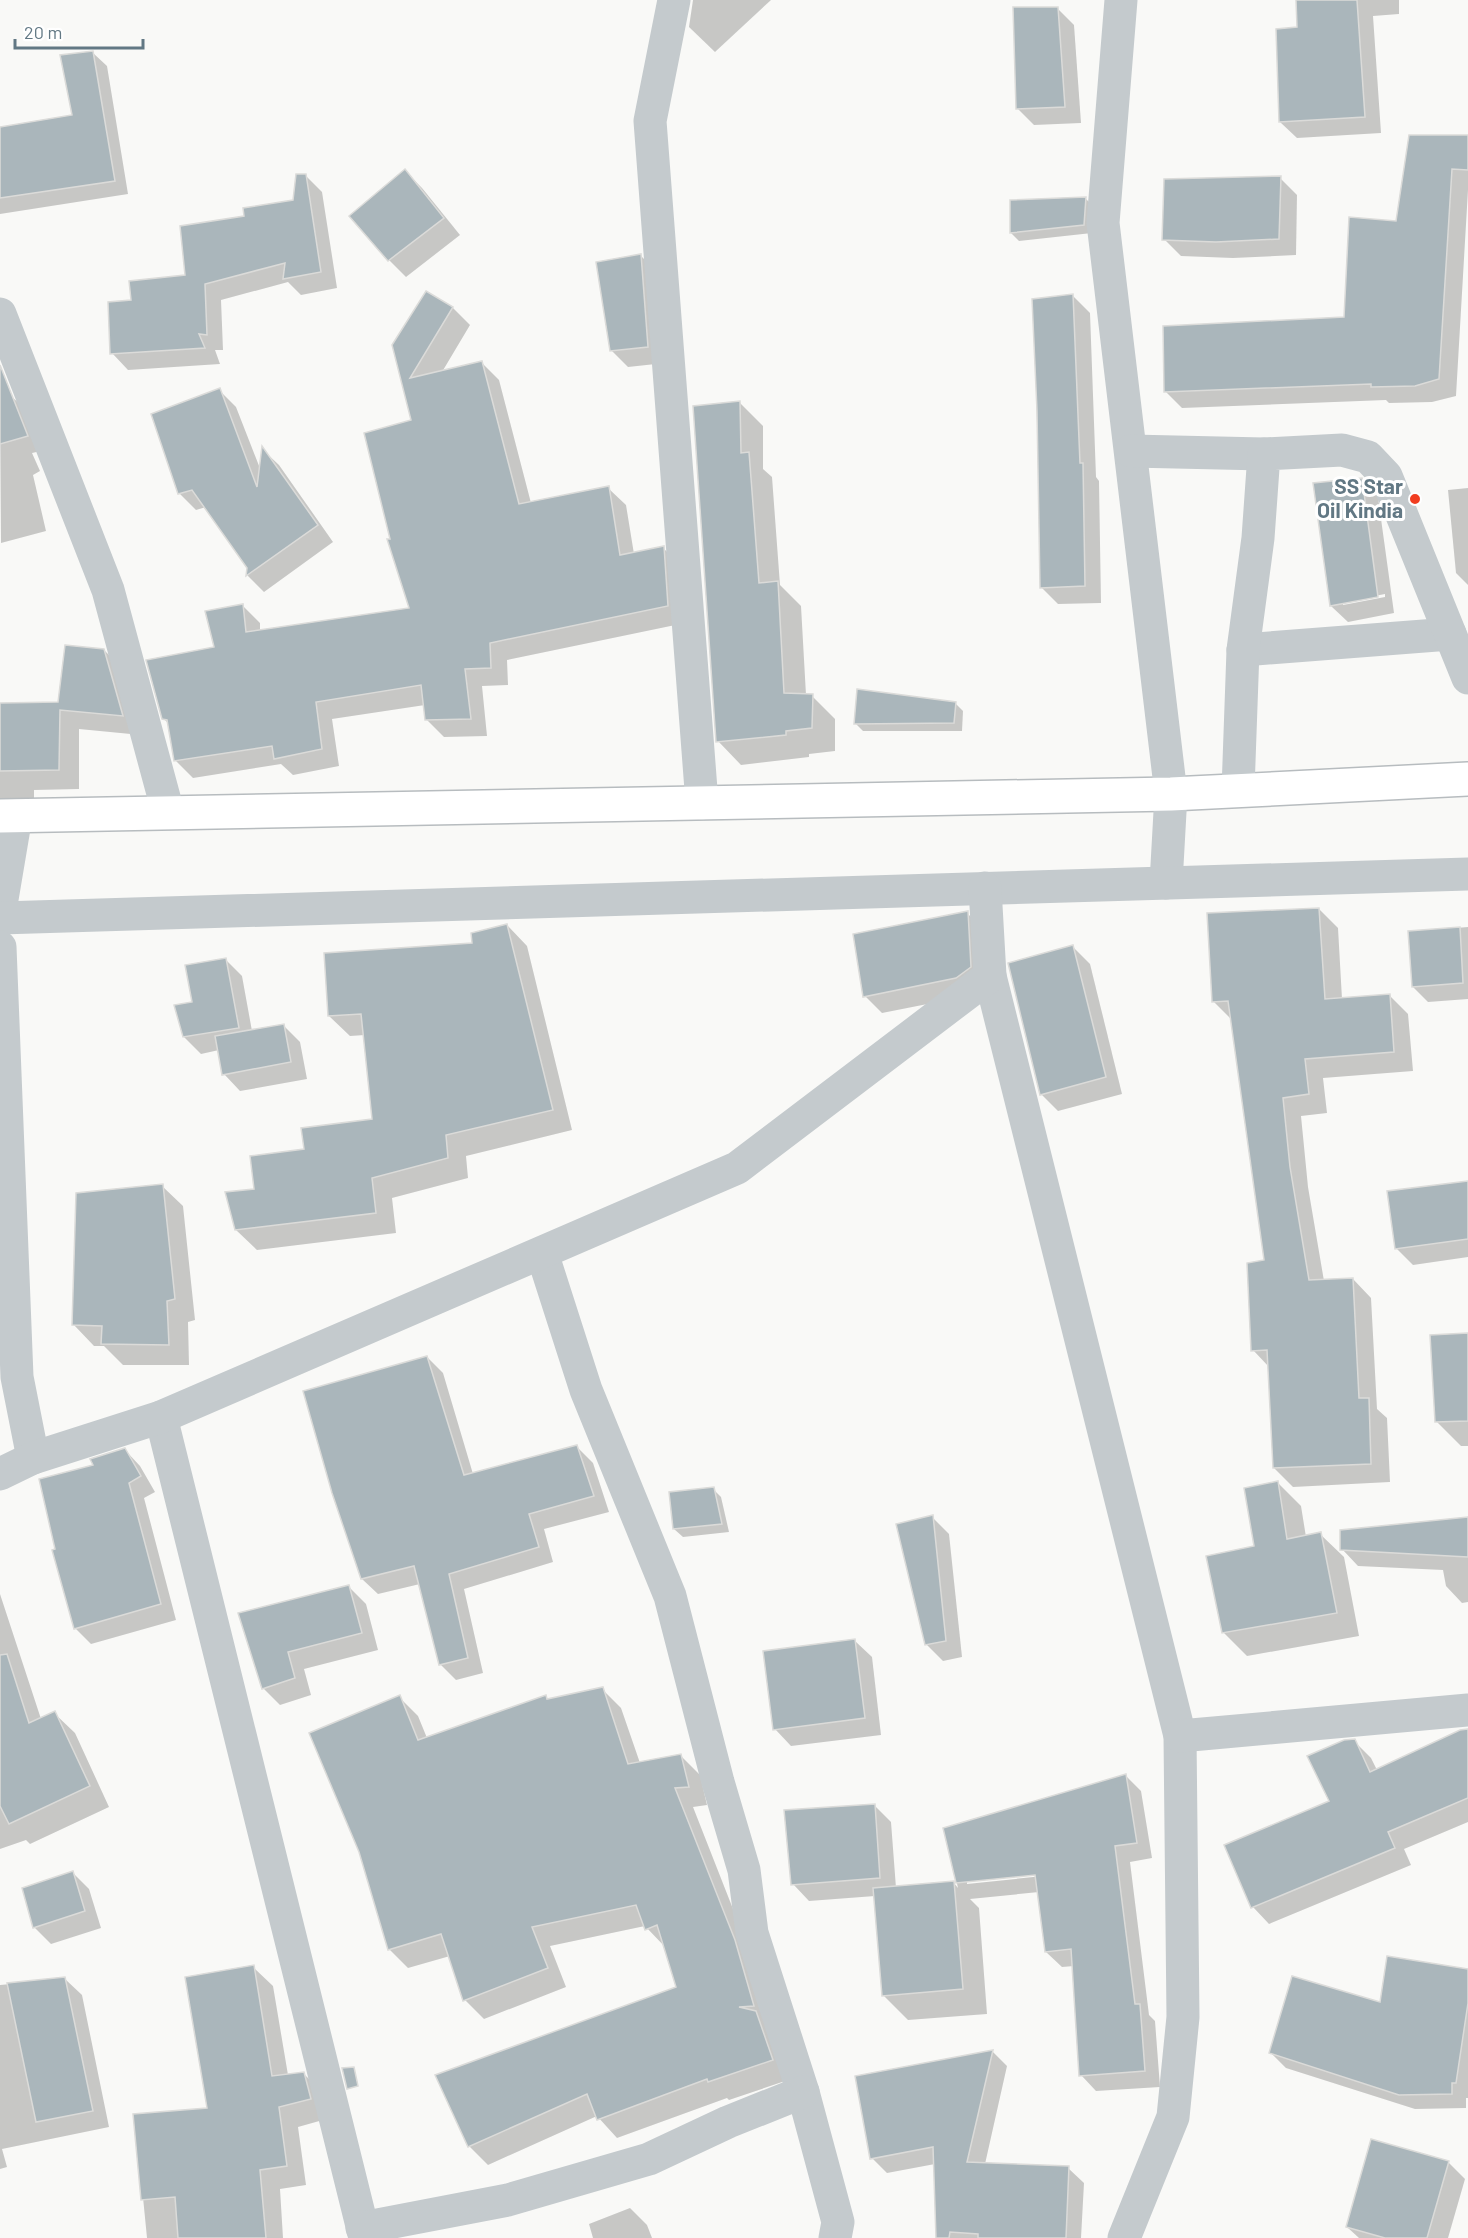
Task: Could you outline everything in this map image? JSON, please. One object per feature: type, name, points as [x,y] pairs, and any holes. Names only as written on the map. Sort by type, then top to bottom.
[{"type":"highway","points":[[8,816],[1171,794],[1468,779]]},
{"type":"street","points":[[674,0],[650,121],[702,802]]},
{"type":"street","points":[[1121,0],[1103,223],[1171,794],[1166,883]]},
{"type":"street","points":[[0,314],[108,590],[168,812]]},
{"type":"street","points":[[1131,451],[1264,454],[1342,450],[1368,457],[1386,476],[1468,678]]},
{"type":"street","points":[[1238,790],[1243,650],[1258,538],[1264,454]]},
{"type":"street","points":[[1243,650],[1450,633]]},
{"type":"street","points":[[0,911],[8,816]]},
{"type":"street","points":[[0,918],[1468,874]]},
{"type":"street","points":[[985,888],[990,976],[1180,1736],[1183,2017],[1173,2117],[1124,2238]]},
{"type":"street","points":[[0,947],[9,1378],[33,1458]]},
{"type":"street","points":[[0,1474],[33,1458],[161,1417],[737,1168],[990,976]]},
{"type":"street","points":[[542,1253],[586,1390],[670,1596],[718,1782],[744,1870],[752,1933],[803,2092],[838,2222],[835,2238]]},
{"type":"street","points":[[161,1417],[364,2233],[508,2200],[649,2158],[728,2122],[803,2092]]},
{"type":"street","points":[[1180,1736],[1468,1710]]},
{"type":"building","points":[[1296,0],[1357,0],[1365,117],[1279,122],[1276,29],[1297,27]]},
{"type":"building","points":[[1013,7],[1058,7],[1065,107],[1016,109]]},
{"type":"building","points":[[93,51],[115,181],[0,198],[0,127],[72,115],[60,55]]},
{"type":"building","points":[[1409,135],[1468,135],[1468,170],[1452,169],[1439,379],[1415,386],[1371,387],[1371,384],[1164,392],[1163,326],[1344,317],[1349,217],[1396,221]]},
{"type":"building","points":[[405,169],[444,218],[388,261],[349,216]]},
{"type":"building","points":[[296,174],[306,174],[321,272],[283,279],[285,263],[205,284],[207,335],[199,334],[205,348],[110,354],[108,302],[131,300],[129,281],[185,275],[180,226],[244,216],[243,208],[293,200]]},
{"type":"building","points":[[1281,176],[1279,239],[1216,242],[1162,240],[1164,179]]},
{"type":"building","points":[[1086,197],[1084,225],[1010,233],[1010,200]]},
{"type":"building","points":[[641,254],[648,347],[610,351],[596,262]]},
{"type":"building","points":[[426,291],[453,307],[410,378],[482,361],[519,504],[609,486],[620,555],[664,546],[668,606],[490,643],[491,668],[465,669],[471,719],[425,720],[421,685],[316,702],[322,749],[274,759],[272,746],[174,761],[167,720],[162,719],[146,660],[214,647],[205,611],[243,604],[246,632],[409,608],[387,539],[390,539],[364,433],[411,420],[392,345]]},
{"type":"building","points":[[1073,294],[1080,463],[1083,463],[1085,586],[1040,588],[1037,411],[1032,299]]},
{"type":"building","points":[[0,365],[28,436],[0,444]]},
{"type":"building","points":[[220,388],[257,487],[262,446],[318,525],[246,576],[247,568],[192,490],[178,494],[151,414]]},
{"type":"building","points":[[740,401],[741,453],[749,452],[759,583],[778,581],[784,693],[813,694],[812,728],[786,731],[786,735],[716,742],[693,406]]},
{"type":"building","points":[[1362,478],[1378,597],[1330,606],[1313,483]]},
{"type":"building","points":[[65,645],[104,649],[123,716],[60,710],[59,770],[0,771],[0,703],[58,702]]},
{"type":"building","points":[[857,689],[956,702],[954,723],[854,724]]},
{"type":"building","points":[[1319,908],[1325,999],[1390,994],[1394,1052],[1305,1059],[1309,1094],[1283,1098],[1290,1167],[1309,1280],[1353,1278],[1359,1398],[1369,1398],[1371,1464],[1273,1468],[1267,1350],[1251,1351],[1247,1263],[1264,1260],[1228,1001],[1212,1002],[1207,913]]},
{"type":"building","points":[[968,911],[971,967],[956,978],[863,997],[853,934]]},
{"type":"building","points":[[507,924],[553,1110],[446,1135],[448,1158],[372,1178],[376,1213],[235,1230],[225,1192],[254,1189],[250,1156],[304,1149],[301,1128],[372,1119],[361,1014],[328,1016],[324,953],[472,943],[471,933]]},
{"type":"building","points":[[1460,927],[1463,983],[1412,987],[1408,931]]},
{"type":"building","points":[[1073,945],[1106,1077],[1040,1095],[1008,963]]},
{"type":"building","points":[[226,958],[239,1028],[183,1037],[174,1005],[192,1002],[185,965]]},
{"type":"building","points":[[284,1024],[291,1062],[222,1075],[215,1036]]},
{"type":"building","points":[[1468,1181],[1468,1239],[1395,1249],[1387,1191]]},
{"type":"building","points":[[163,1184],[175,1299],[167,1301],[169,1345],[101,1344],[102,1326],[72,1325],[76,1193]]},
{"type":"building","points":[[1468,1333],[1468,1421],[1435,1422],[1430,1335]]},
{"type":"building","points":[[427,1356],[464,1475],[577,1445],[594,1496],[529,1514],[539,1547],[449,1574],[468,1658],[439,1665],[414,1566],[361,1579],[332,1493],[303,1391]]},
{"type":"building","points":[[125,1448],[141,1476],[129,1483],[161,1604],[74,1629],[52,1550],[55,1549],[39,1479],[93,1465],[90,1459]]},
{"type":"building","points":[[1278,1481],[1287,1539],[1321,1532],[1337,1613],[1222,1633],[1206,1556],[1254,1546],[1244,1488]]},
{"type":"building","points":[[714,1487],[722,1524],[673,1529],[669,1492]]},
{"type":"building","points":[[933,1515],[946,1641],[925,1645],[896,1524]]},
{"type":"building","points":[[1468,1517],[1468,1557],[1340,1550],[1340,1530]]},
{"type":"building","points":[[349,1585],[362,1633],[288,1652],[295,1678],[262,1689],[238,1613]]},
{"type":"building","points":[[855,1639],[865,1718],[773,1730],[763,1651]]},
{"type":"building","points":[[7,1654],[29,1723],[55,1711],[90,1786],[9,1824],[0,1806],[0,1655]]},
{"type":"building","points":[[603,1687],[628,1764],[681,1754],[689,1787],[675,1788],[735,1940],[754,2006],[739,2007],[756,2011],[773,2060],[708,2082],[707,2079],[597,2120],[587,2094],[468,2147],[435,2075],[676,1987],[657,1925],[645,1930],[636,1905],[532,1927],[548,1968],[463,2001],[441,1934],[388,1950],[359,1852],[309,1733],[400,1695],[418,1740],[546,1695],[547,1699]]},
{"type":"building","points":[[1468,1729],[1468,1798],[1388,1832],[1395,1848],[1251,1908],[1224,1845],[1329,1801],[1307,1756],[1344,1740],[1355,1739],[1370,1772],[1460,1730]]},
{"type":"building","points":[[1126,1774],[1137,1843],[1115,1846],[1135,2004],[1140,2004],[1145,2071],[1079,2076],[1071,1949],[1045,1952],[1035,1875],[956,1883],[943,1828]]},
{"type":"building","points":[[875,1804],[880,1878],[791,1885],[784,1810]]},
{"type":"building","points":[[73,1871],[85,1911],[33,1928],[22,1888]]},
{"type":"building","points":[[954,1881],[963,1989],[882,1996],[873,1888]]},
{"type":"building","points":[[1387,1956],[1468,1969],[1468,2003],[1456,2083],[1452,2083],[1452,2094],[1399,2095],[1269,2053],[1292,1976],[1380,2002]]},
{"type":"building","points":[[254,1965],[272,2076],[304,2072],[311,2099],[279,2107],[287,2166],[260,2170],[266,2238],[178,2238],[175,2197],[141,2200],[133,2114],[207,2108],[185,1977]]},
{"type":"building","points":[[65,1977],[93,2111],[36,2122],[7,1983]]},
{"type":"building","points":[[993,2050],[967,2162],[1069,2166],[1066,2238],[978,2238],[978,2234],[950,2232],[949,2238],[936,2238],[933,2147],[870,2159],[855,2076]]},
{"type":"building","points":[[354,2067],[358,2086],[347,2089],[342,2068]]},
{"type":"building","points":[[1371,2139],[1449,2161],[1427,2238],[1385,2238],[1346,2227]]},
{"type":"place","name":"SS Star Oil Kindia","points":[[1415,499]]}]
